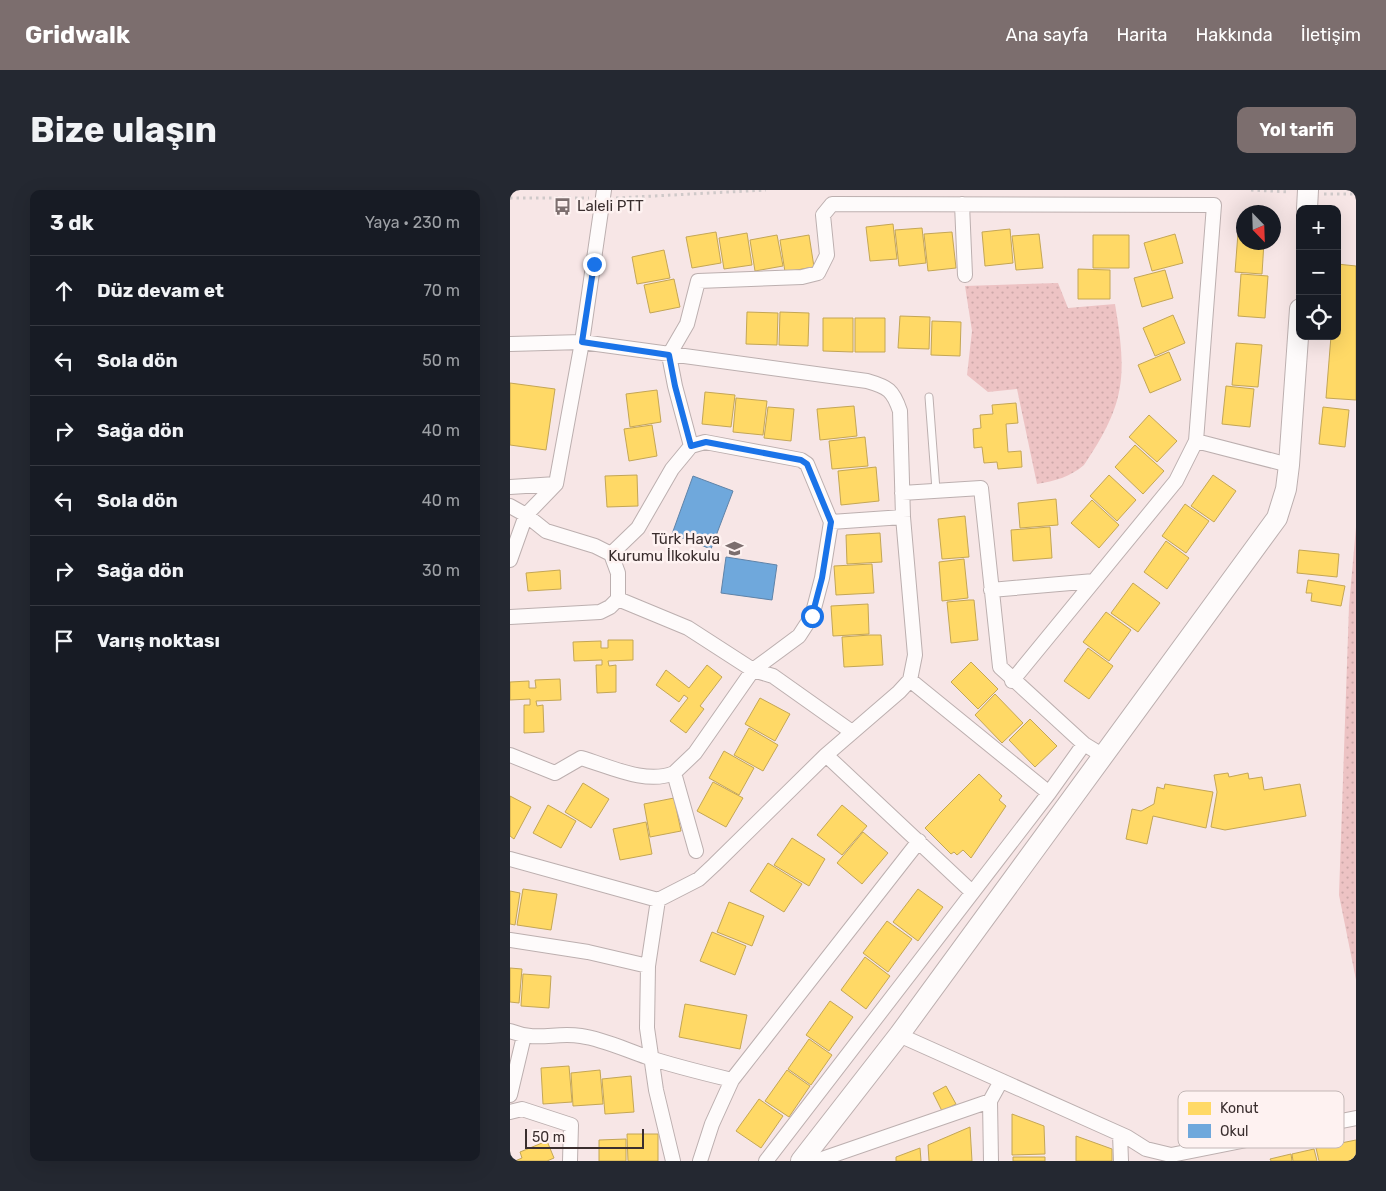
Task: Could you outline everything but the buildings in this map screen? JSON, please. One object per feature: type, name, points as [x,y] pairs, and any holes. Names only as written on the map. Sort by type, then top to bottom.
[{"type":"street","points":[[1307,205],[1308,190]]},
{"type":"street","points":[[510,560],[526,515],[556,484],[582,342],[604,194]]},
{"type":"street","points":[[691,446],[669,355],[687,324],[698,281],[802,277],[818,273],[827,255],[823,215],[832,204],[1214,205],[1196,441],[1176,481],[1012,681]]},
{"type":"street","points":[[962,204],[965,275]]},
{"type":"street","points":[[802,1161],[899,1035],[1277,518],[1286,489],[1298,340]]},
{"type":"street","points":[[510,344],[582,342],[867,381],[884,386],[895,396],[900,411],[903,517],[915,655],[910,680],[899,692],[826,756],[699,879],[658,900],[510,859]]},
{"type":"street","points":[[1196,441],[1288,465]]},
{"type":"street","points":[[510,756],[555,773],[581,758],[647,777],[664,777],[674,773],[695,753],[753,670],[798,636],[812,616],[822,578],[831,522],[807,464],[801,460],[706,442],[691,446],[672,469],[638,528],[612,554]]},
{"type":"street","points":[[510,487],[556,484]]},
{"type":"street","points":[[902,493],[981,488],[1000,667],[1012,681],[1084,744],[1102,756]]},
{"type":"street","points":[[510,506],[526,515],[546,531],[595,546],[612,554],[618,573],[618,599],[610,607],[600,612],[510,617]]},
{"type":"street","points":[[831,522],[903,517]]},
{"type":"street","points":[[991,590],[1094,582]]},
{"type":"street","points":[[618,599],[688,628],[753,670],[773,676],[852,732]]},
{"type":"street","points":[[910,680],[1049,793]]},
{"type":"street","points":[[766,1161],[1049,793],[1084,744]]},
{"type":"street","points":[[826,756],[972,892]]},
{"type":"street","points":[[674,773],[696,851]]},
{"type":"street","points":[[700,1161],[712,1124],[732,1080],[919,841]]},
{"type":"street","points":[[658,900],[648,966],[647,1028],[656,1090],[672,1161]]},
{"type":"street","points":[[510,940],[588,952],[648,966]]},
{"type":"street","points":[[510,1030],[524,1036],[583,1036],[651,1059],[732,1080]]},
{"type":"street","points":[[899,1035],[1120,1134],[1146,1149],[1171,1154],[1202,1148]]},
{"type":"street","points":[[510,1095],[524,1036]]},
{"type":"street","points":[[991,1161],[990,1101],[1001,1082]]},
{"type":"street","points":[[816,1161],[990,1101]]},
{"type":"street","points":[[510,1112],[522,1109],[570,1125],[570,1161]]},
{"type":"street","points":[[1120,1134],[1121,1161]]},
{"type":"lane","points":[[929,397],[936,490]]},
{"type":"path","points":[[510,198],[766,190]]},
{"type":"shaded area","points":[[1058,283],[1068,308],[1115,304],[1122,370],[1120,388],[1108,424],[1084,465],[1062,478],[1037,484],[1017,389],[988,392],[967,375],[972,331],[965,286]]},
{"type":"shaded area","points":[[1356,527],[1356,980],[1339,895],[1349,606]]},
{"type":"place","name":"Laleli PTT","points":[[563,206]]},
{"type":"place","name":"Türk Hava Kurumu İlkokulu","points":[[734,548]]},
{"type":"route","points":[[594,264],[582,342],[669,355],[691,446],[706,442],[801,460],[807,464],[831,522],[822,578],[812,616]]}]
